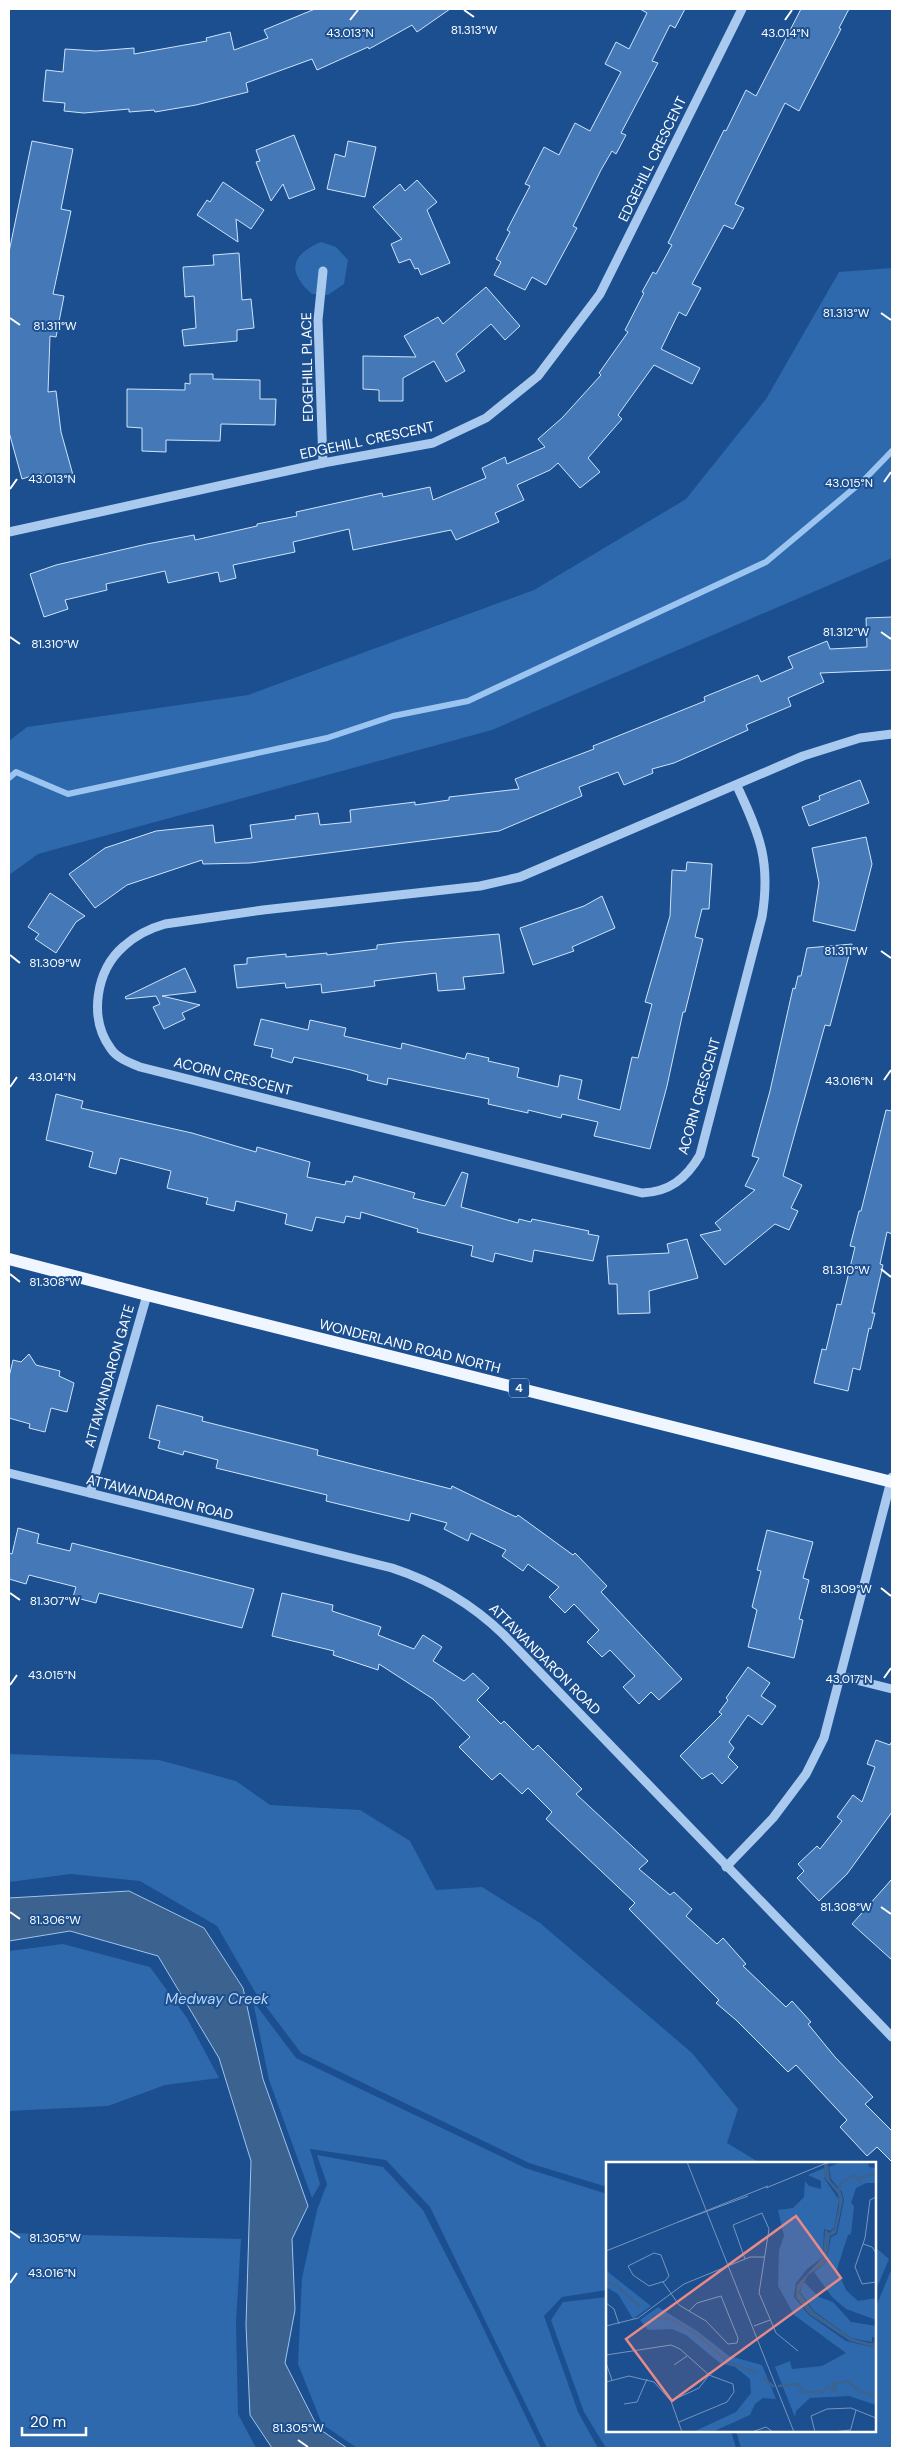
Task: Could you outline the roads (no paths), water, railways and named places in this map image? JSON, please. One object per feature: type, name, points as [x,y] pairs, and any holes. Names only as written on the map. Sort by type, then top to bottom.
[{"type":"main road","name":"WONDERLAND ROAD NORTH","points":[[9,1258],[147,1295],[892,1480]]},
{"type":"street","name":"EDGEHILL CRESCENT","points":[[9,532],[324,463],[433,443],[486,418],[538,376],[600,294],[742,9]]},
{"type":"street","name":"EDGEHILL PLACE","points":[[323,271],[318,320],[324,463]]},
{"type":"street","name":"ACORN CRESCENT","points":[[737,786],[757,830],[764,861],[766,891],[762,917],[700,1155],[692,1169],[683,1178],[658,1192],[642,1192],[140,1067],[127,1062],[111,1049],[99,1023],[98,991],[107,969],[123,947],[153,928],[165,924],[263,910],[480,886],[505,881],[520,877],[637,825],[737,786],[803,756],[860,738],[892,734]]},
{"type":"street","name":"ATTAWANDARON GATE","points":[[90,1493],[147,1295]]},
{"type":"street","name":"ATTAWANDARON ROAD","points":[[9,1473],[392,1568],[443,1588],[482,1613],[892,2037]]},
{"type":"street","points":[[726,1866],[773,1818],[806,1774],[824,1738],[892,1480]]},
{"type":"street","points":[[840,1676],[892,1689]]},
{"type":"water","name":"Medway Creek","points":[[129,1891],[204,1928],[243,1988],[263,2079],[308,2206],[292,2239],[295,2310],[285,2363],[318,2428],[347,2448],[272,2448],[250,2415],[246,2325],[251,2161],[219,2058],[158,1956],[70,1931],[9,1941],[9,1898]]},
{"type":"waterway","points":[[9,778],[16,772],[68,794],[327,738],[393,716],[468,701],[766,562],[865,479],[892,451]]}]
